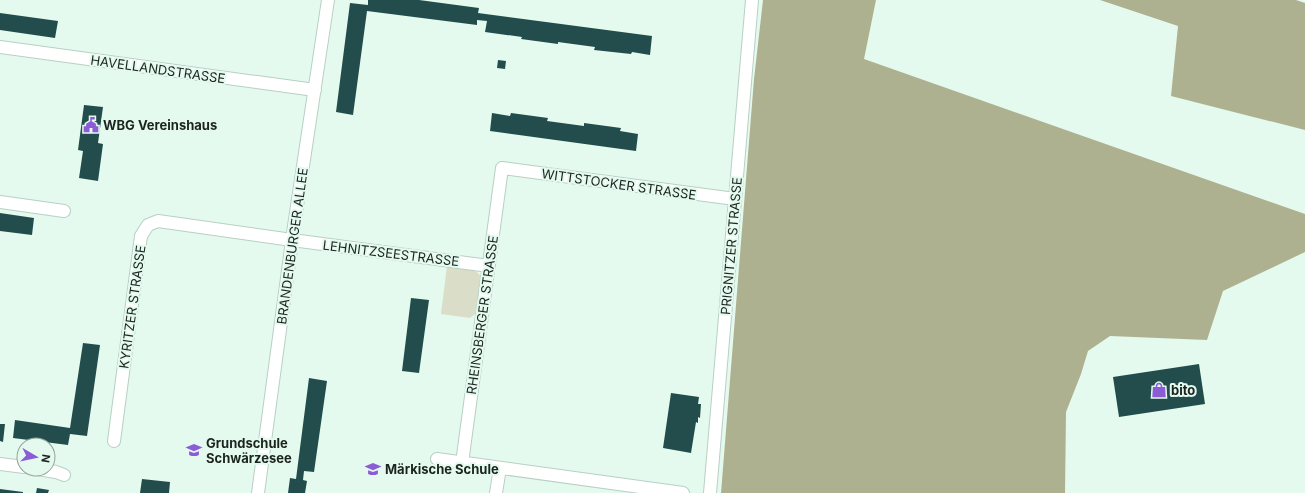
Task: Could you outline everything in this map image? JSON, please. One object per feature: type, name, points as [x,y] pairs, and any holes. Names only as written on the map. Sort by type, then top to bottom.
[{"type":"street","name":"BRANDENBURGER ALLEE","points":[[258,493],[292,240],[328,0]]},
{"type":"street","name":"PRIGNITZER STRASSE","points":[[710,493],[752,0]]},
{"type":"street","name":"HAVELLANDSTRASSE","points":[[0,47],[315,90]]},
{"type":"street","name":"WITTSTOCKER STRASSE","points":[[502,168],[735,199]]},
{"type":"street","name":"RHEINSBERGER STRASSE","points":[[462,463],[502,168]]},
{"type":"street","points":[[0,202],[64,211]]},
{"type":"street","name":"KYRITZER STRASSE","points":[[114,441],[141,236],[148,225],[158,221],[292,240]]},
{"type":"street","name":"LEHNITZSEESTRASSE","points":[[292,240],[489,266]]},
{"type":"street","points":[[437,459],[683,493]]},
{"type":"street","points":[[0,464],[16,466]]},
{"type":"street","points":[[496,493],[500,468]]},
{"type":"street","points":[[56,472],[64,475]]},
{"type":"green space","points":[[763,0],[876,0],[864,59],[1305,214],[1305,252],[1223,291],[1207,340],[1110,336],[1088,351],[1081,374],[1066,412],[1065,493],[721,493],[754,79]]},
{"type":"green space","points":[[1100,0],[1296,0],[1305,3],[1305,130],[1171,96],[1178,26]]},
{"type":"green space","points":[[447,266],[474,270],[481,276],[475,314],[470,318],[441,314]]},
{"type":"building","points":[[368,0],[419,0],[479,8],[478,13],[652,36],[650,55],[632,52],[631,54],[594,50],[595,47],[521,39],[522,37],[485,32],[487,21],[477,20],[477,25],[367,11],[353,115],[336,112],[350,3],[368,5]]},
{"type":"building","points":[[0,13],[58,21],[55,38],[0,30]]},
{"type":"building","points":[[498,60],[506,61],[505,69],[497,68]]},
{"type":"building","name":"WBG Vereinshaus","points":[[84,105],[103,107],[98,143],[103,144],[98,181],[79,178],[83,151],[78,150]]},
{"type":"building","points":[[492,113],[510,116],[511,113],[548,118],[547,121],[584,126],[584,123],[621,128],[620,131],[638,134],[636,151],[490,131]]},
{"type":"building","points":[[0,213],[34,218],[32,235],[0,231]]},
{"type":"building","points":[[411,298],[429,300],[419,373],[402,371]]},
{"type":"building","points":[[83,343],[100,345],[87,436],[70,434],[68,445],[56,443],[56,437],[13,438],[15,420],[70,428]]},
{"type":"building","name":"bito","points":[[1199,364],[1205,404],[1119,417],[1113,377]]},
{"type":"building","points":[[309,378],[327,381],[314,472],[304,471],[303,480],[307,481],[305,493],[288,493],[290,478],[296,479]]},
{"type":"building","points":[[671,393],[699,397],[698,404],[701,404],[700,418],[698,417],[698,423],[696,422],[691,453],[663,448]]},
{"type":"building","points":[[0,424],[5,424],[3,442],[0,441]]},
{"type":"building","points":[[142,479],[170,482],[169,493],[140,493]]},
{"type":"building","points":[[37,488],[49,490],[48,493],[36,493]]},
{"type":"building","points":[[0,489],[23,492],[23,493],[0,493]]},
{"type":"place","name":"WBG Vereinshaus","points":[[91,125]]},
{"type":"place","name":"bito","points":[[1159,390]]},
{"type":"place","name":"Grundschule Schwärzesee","points":[[194,450]]},
{"type":"place","name":"Märkische Schule","points":[[373,469]]}]
